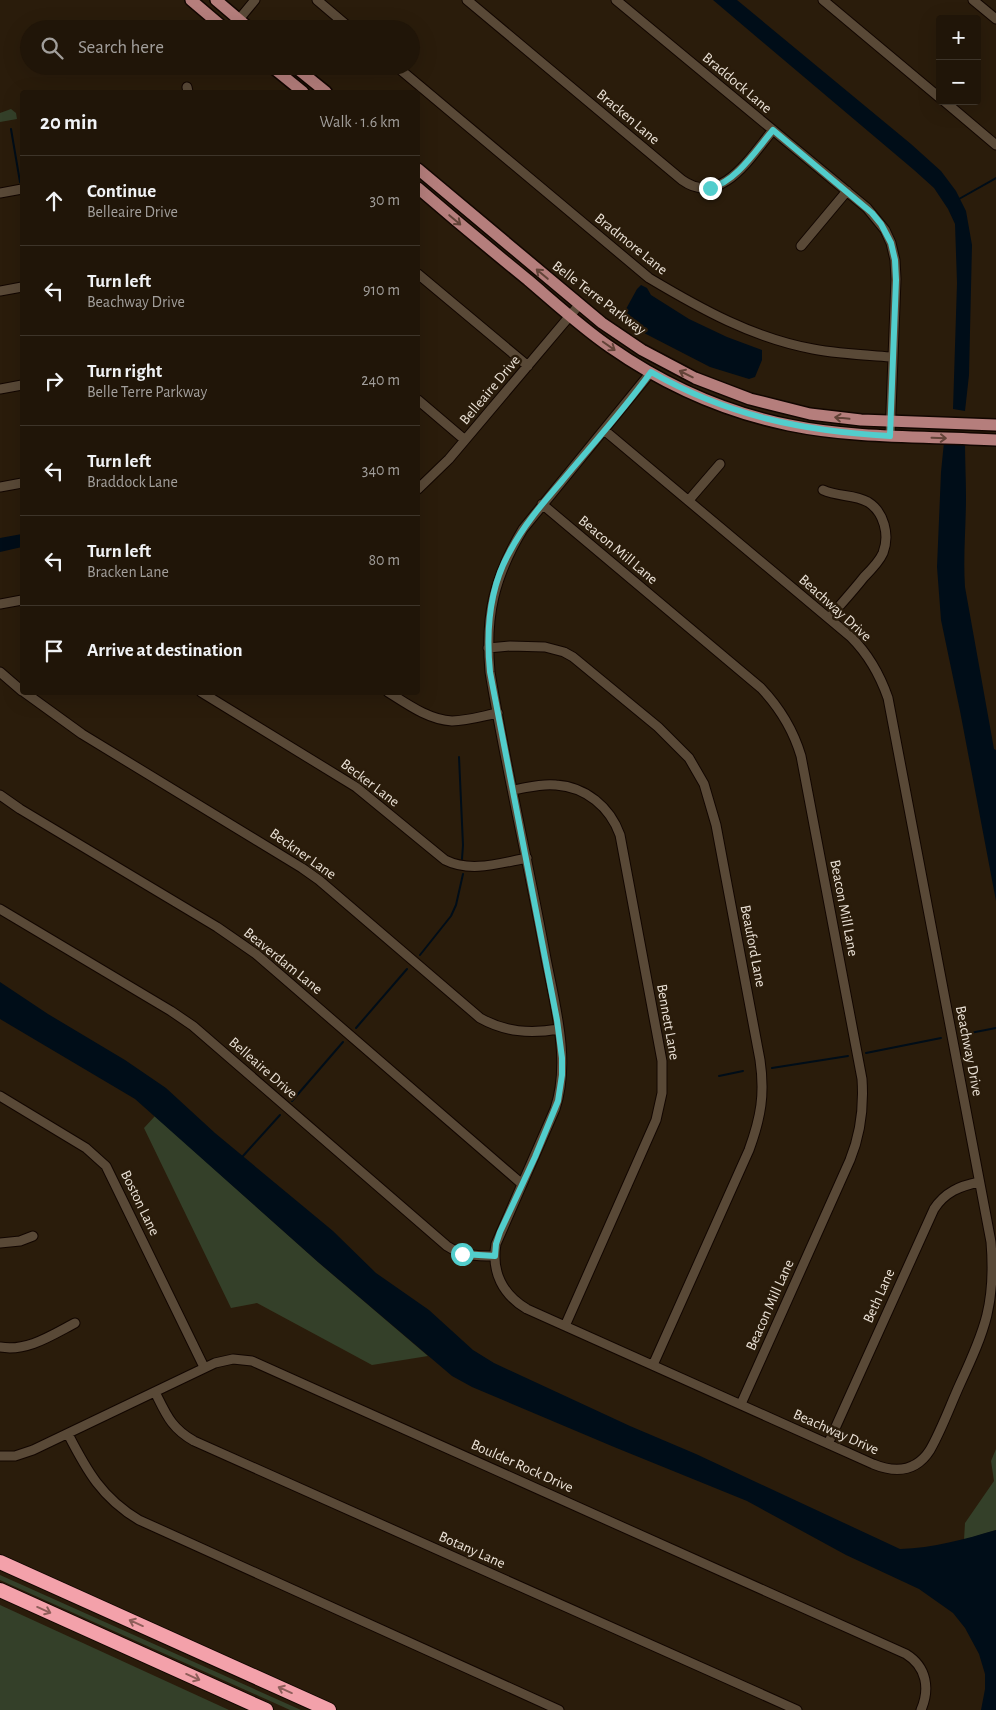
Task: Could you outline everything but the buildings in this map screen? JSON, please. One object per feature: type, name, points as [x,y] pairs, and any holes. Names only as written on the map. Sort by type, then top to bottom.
[{"type":"highway","points":[[0,1562],[329,1710]]},
{"type":"highway","points":[[0,1590],[266,1710]]},
{"type":"main road","points":[[191,0],[214,20]]},
{"type":"main road","points":[[216,0],[239,19]]},
{"type":"main road","points":[[282,75],[301,90]]},
{"type":"main road","points":[[305,75],[324,90]]},
{"type":"main road","name":"Belle Terre Parkway","points":[[420,171],[602,323],[642,350],[683,373],[720,389],[768,405],[801,412],[844,418],[996,425]]},
{"type":"main road","name":"Belle Terre Parkway","points":[[420,190],[570,316],[611,348],[651,372],[698,396],[760,418],[825,431],[890,436],[996,440]]},
{"type":"street","points":[[239,19],[254,0]]},
{"type":"street","points":[[317,0],[340,20]]},
{"type":"street","name":"Bracken Lane","points":[[467,0],[682,180],[691,185],[710,188],[727,181],[773,130]]},
{"type":"street","name":"Braddock Lane","points":[[616,0],[847,191],[877,219],[893,249],[896,280],[890,436]]},
{"type":"street","points":[[823,0],[936,95]]},
{"type":"street","points":[[973,0],[996,19]]},
{"type":"street","name":"Bradmore Lane","points":[[407,75],[649,278],[678,296],[707,312],[768,338],[813,349],[893,357]]},
{"type":"street","points":[[949,105],[996,145]]},
{"type":"street","points":[[0,193],[20,189]]},
{"type":"street","points":[[801,246],[847,191]]},
{"type":"street","points":[[420,276],[528,366]]},
{"type":"street","points":[[0,291],[20,286]]},
{"type":"street","name":"Belleaire Drive","points":[[420,487],[465,440],[579,305]]},
{"type":"street","name":"Beachway Drive","points":[[604,430],[830,618],[856,642],[869,658],[882,681],[890,705],[994,1268],[991,1308],[980,1340],[930,1450],[917,1464],[908,1468],[895,1470],[878,1466],[527,1309],[512,1299],[499,1279],[495,1256],[498,1239],[550,1123],[560,1093],[562,1058],[490,672],[488,648],[490,612],[499,577],[523,529],[651,372]]},
{"type":"street","points":[[0,389],[20,385]]},
{"type":"street","points":[[420,402],[465,440]]},
{"type":"street","points":[[689,500],[720,464]]},
{"type":"street","points":[[0,487],[20,483]]},
{"type":"street","points":[[824,490],[833,494],[860,498],[871,505],[882,519],[886,535],[885,547],[879,559],[830,618]]},
{"type":"street","name":"Beacon Mill Lane","points":[[542,504],[760,688],[771,699],[792,730],[801,756],[862,1079],[863,1112],[858,1137],[850,1160],[740,1404]]},
{"type":"street","points":[[0,604],[20,600]]},
{"type":"street","name":"Beauford Lane","points":[[488,648],[510,646],[545,647],[564,652],[584,665],[658,727],[684,752],[704,784],[716,825],[760,1060],[763,1100],[758,1124],[749,1150],[653,1365]]},
{"type":"street","name":"Beckner Lane","points":[[0,672],[20,689]]},
{"type":"street","name":"Beckner Lane","points":[[27,695],[82,734],[319,880],[480,1018],[500,1027],[522,1032],[558,1030]]},
{"type":"street","name":"Becker Lane","points":[[206,695],[356,787],[445,860],[460,865],[478,867],[526,858]]},
{"type":"street","points":[[393,695],[422,712],[443,720],[458,720],[498,713]]},
{"type":"street","name":"Bennett Lane","points":[[513,790],[554,784],[575,789],[590,796],[606,809],[616,825],[620,835],[662,1061],[662,1093],[656,1120],[565,1326]]},
{"type":"street","name":"Beaverdam Lane","points":[[0,795],[20,809],[217,927],[256,954],[522,1184]]},
{"type":"street","name":"Belleaire Drive","points":[[0,910],[186,1021],[447,1246],[457,1252],[468,1255],[495,1256]]},
{"type":"street","name":"Boston Lane","points":[[0,1096],[80,1144],[103,1163],[114,1181],[204,1367]]},
{"type":"street","name":"Beth Lane","points":[[828,1444],[934,1209],[952,1190],[963,1185],[979,1182]]},
{"type":"street","points":[[0,1243],[20,1242],[33,1236]]},
{"type":"street","points":[[0,1347],[11,1349],[23,1348],[75,1323]]},
{"type":"street","name":"Boulder Rock Drive","points":[[0,1456],[11,1457],[26,1454],[204,1367],[222,1360],[245,1359],[901,1652],[916,1662],[925,1678],[926,1694],[921,1710]]},
{"type":"street","name":"Botany Lane","points":[[155,1392],[171,1422],[181,1432],[194,1440],[797,1710]]},
{"type":"street","points":[[68,1434],[85,1467],[98,1486],[122,1509],[139,1520],[559,1710]]},
{"type":"green space","points":[[11,109],[16,113],[17,119],[0,122],[0,113]]},
{"type":"green space","points":[[155,1116],[318,1262],[428,1356],[372,1365],[257,1303],[231,1308],[144,1128]]},
{"type":"green space","points":[[996,1449],[996,1530],[964,1540],[965,1523],[994,1481],[991,1461]]},
{"type":"green space","points":[[0,1575],[301,1710],[290,1710],[0,1580]]},
{"type":"green space","points":[[0,1605],[229,1710],[0,1710]]},
{"type":"shaded area","points":[[713,0],[737,0],[911,144],[941,171],[956,191],[966,211],[972,245],[969,375],[965,411],[953,409],[957,283],[955,224],[948,209],[934,188],[914,170]]},
{"type":"shaded area","points":[[641,285],[647,288],[651,295],[689,319],[727,337],[762,350],[762,360],[755,377],[749,379],[710,367],[644,333],[629,321],[626,317],[626,309]]},
{"type":"shaded area","points":[[944,442],[965,442],[965,587],[994,749],[996,750],[996,901],[941,620],[937,567]]},
{"type":"shaded area","points":[[20,534],[20,547],[0,552],[0,538]]},
{"type":"shaded area","points":[[0,982],[48,1014],[125,1060],[166,1088],[215,1133],[333,1231],[376,1273],[429,1310],[473,1350],[494,1363],[900,1549],[937,1545],[996,1530],[996,1710],[981,1710],[985,1689],[985,1674],[979,1654],[965,1628],[953,1613],[919,1589],[846,1555],[747,1501],[472,1387],[452,1376],[318,1262],[135,1099],[0,1019]]},
{"type":"waterway","points":[[11,129],[20,182]]},
{"type":"waterway","points":[[959,199],[996,178]]},
{"type":"waterway","points":[[459,757],[462,859]]},
{"type":"waterway","points":[[420,955],[451,916],[456,905],[463,874]]},
{"type":"waterway","points":[[356,1028],[407,969]]},
{"type":"waterway","points":[[960,1035],[996,1028]]},
{"type":"waterway","points":[[866,1053],[941,1038]]},
{"type":"waterway","points":[[292,1101],[343,1042]]},
{"type":"waterway","points":[[772,1068],[848,1056]]},
{"type":"waterway","points":[[719,1076],[743,1071]]},
{"type":"waterway","points":[[243,1156],[280,1115]]},
{"type":"route","points":[[462,1254],[495,1256],[500,1232],[552,1118],[560,1093],[562,1075],[562,1051],[557,1020],[490,672],[488,648],[490,612],[499,577],[508,554],[532,516],[651,372],[698,396],[760,418],[825,431],[890,436],[896,273],[891,243],[881,224],[872,213],[773,130],[732,177],[722,184],[710,188]]}]
